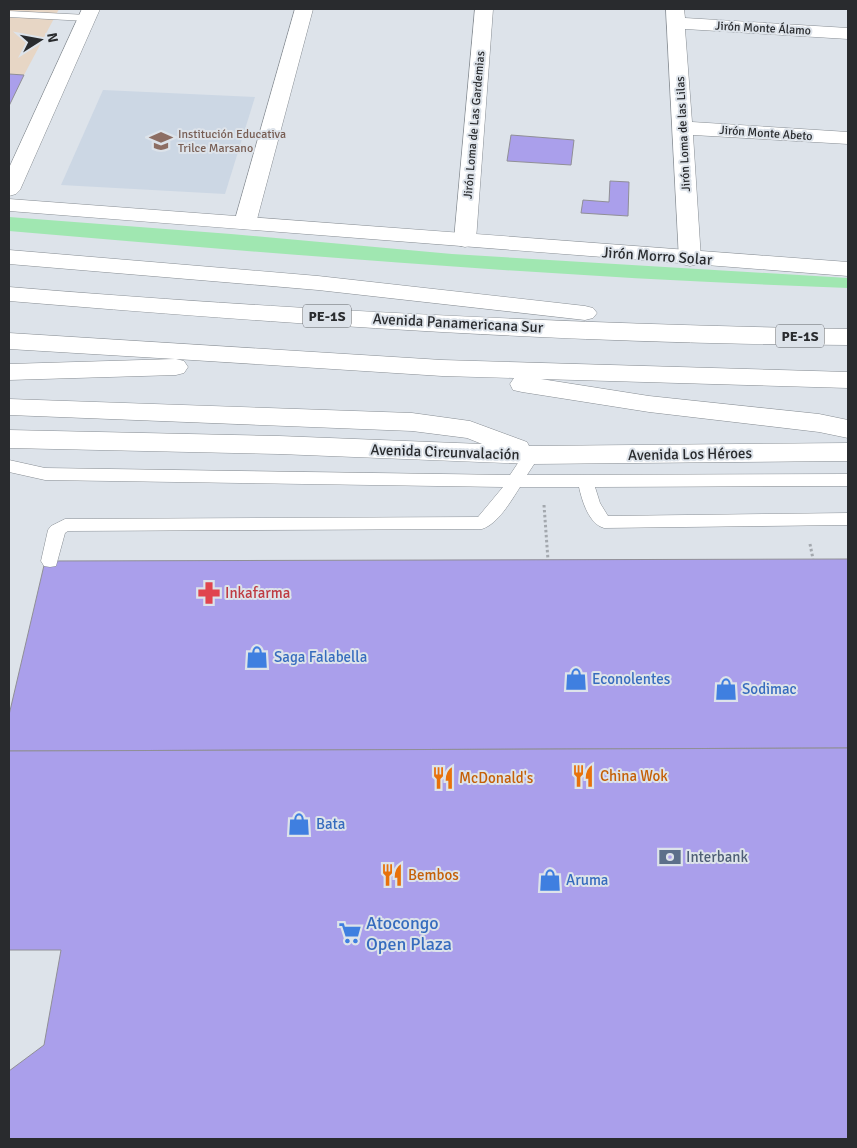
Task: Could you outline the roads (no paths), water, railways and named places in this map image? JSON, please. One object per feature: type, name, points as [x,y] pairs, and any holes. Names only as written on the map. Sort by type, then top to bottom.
[{"type":"main road","points":[[245,223],[304,9]]},
{"type":"main road","name":"Jirón Loma de Las Gardemias","points":[[465,240],[484,9]]},
{"type":"main road","points":[[9,190],[89,14]]},
{"type":"main road","name":"Jirón Monte Álamo","points":[[676,16],[848,33]]},
{"type":"main road","name":"Jirón Loma de las Lilas","points":[[676,16],[684,128],[690,259]]},
{"type":"main road","name":"Jirón Monte Abeto","points":[[684,128],[848,138]]},
{"type":"main road","name":"Jirón Morro Solar","points":[[9,205],[690,259],[848,269]]},
{"type":"main road","points":[[9,257],[308,282],[461,298],[752,336]]},
{"type":"main road","name":"Avenida Panamericana Sur","points":[[9,294],[328,316],[752,336],[848,337]]},
{"type":"main road","points":[[9,340],[442,368],[848,380]]},
{"type":"main road","points":[[9,372],[175,368],[297,359]]},
{"type":"main road","points":[[442,368],[595,397],[810,422],[848,429]]},
{"type":"main road","name":"Avenida Circunvalación","points":[[9,407],[442,424],[492,437],[532,455]]},
{"type":"main road","name":"Avenida Circunvalación","points":[[9,439],[279,445],[532,455]]},
{"type":"main road","name":"Avenida Los Héroes","points":[[532,455],[848,452]]},
{"type":"lane","points":[[9,14],[89,14]]},
{"type":"lane","points":[[50,561],[56,530],[65,525],[482,523],[516,481],[532,455]]},
{"type":"lane","points":[[532,455],[543,481]]},
{"type":"lane","points":[[9,466],[45,474],[516,481],[848,480]]},
{"type":"lane","points":[[586,481],[590,500],[596,513],[604,522],[848,519]]},
{"type":"place","name":"Institución Educativa Trilce Marsano","points":[[161,141]]},
{"type":"place","name":"Inkafarma","points":[[209,593]]},
{"type":"place","name":"Saga Falabella","points":[[257,657]]},
{"type":"place","name":"Econolentes","points":[[576,679]]},
{"type":"place","name":"Sodimac","points":[[726,689]]},
{"type":"place","name":"China Wok","points":[[583,776]]},
{"type":"place","name":"McDonald's","points":[[443,778]]},
{"type":"place","name":"Bata","points":[[299,824]]},
{"type":"place","name":"Interbank","points":[[670,857]]},
{"type":"place","name":"Bembos","points":[[392,875]]},
{"type":"place","name":"Aruma","points":[[550,880]]},
{"type":"place","name":"Atocongo Open Plaza","points":[[350,933]]}]
